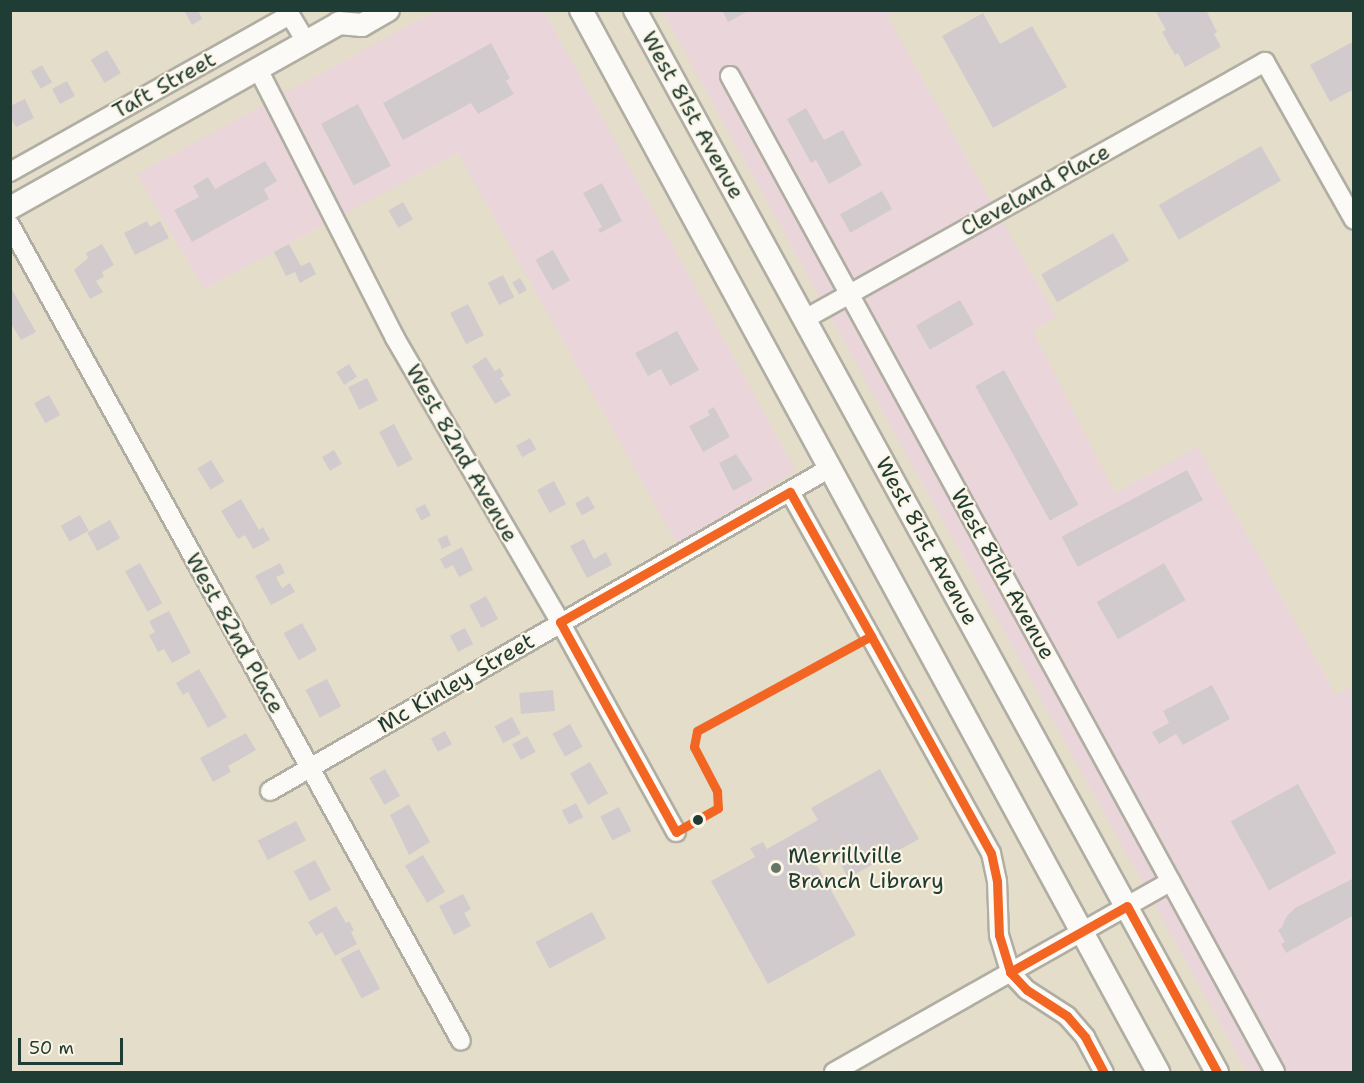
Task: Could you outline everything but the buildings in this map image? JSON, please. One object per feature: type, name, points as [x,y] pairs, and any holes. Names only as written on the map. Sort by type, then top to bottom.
[{"type":"main road","name":"Taft Street","points":[[10,208],[306,42],[343,17],[362,25],[388,10]]},
{"type":"main road","points":[[581,10],[1158,1072]]},
{"type":"main road","name":"West 81st Avenue","points":[[635,10],[1217,1072]]},
{"type":"street","name":"Taft Street","points":[[10,172],[290,15],[306,42]]},
{"type":"street","name":"Cleveland Place","points":[[806,319],[1265,62],[1353,220]]},
{"type":"street","name":"West 82nd Avenue","points":[[258,69],[395,338],[560,622],[676,832]]},
{"type":"street","name":"West 81th Avenue","points":[[730,76],[1275,1072]]},
{"type":"street","name":"West 82nd Place","points":[[10,225],[460,1041]]},
{"type":"street","name":"Mc Kinley Street","points":[[270,791],[830,468]]},
{"type":"street","points":[[790,492],[990,853],[997,881],[999,935],[1010,972],[1027,990],[1067,1016],[1085,1037],[1104,1072]]},
{"type":"street","points":[[834,1072],[1171,881]]},
{"type":"shaded area","points":[[435,11],[544,11],[796,471],[677,544],[458,153],[204,289],[137,174]]},
{"type":"shaded area","points":[[662,11],[896,11],[887,16],[1056,317],[1033,331],[1115,493],[1198,447],[1336,695],[1353,686],[1353,1072],[1247,1072]]},
{"type":"transit line","points":[[790,492],[871,636],[697,731],[694,747],[717,791],[718,808],[676,832],[560,622],[790,492]]},
{"type":"transit line","points":[[871,636],[991,853],[997,881],[999,935],[1010,972],[1027,990],[1067,1016],[1085,1037],[1104,1072]]},
{"type":"transit line","points":[[1010,972],[1127,906],[1217,1072]]},
{"type":"place","name":"Merrillville Branch Library","points":[[776,868]]}]
